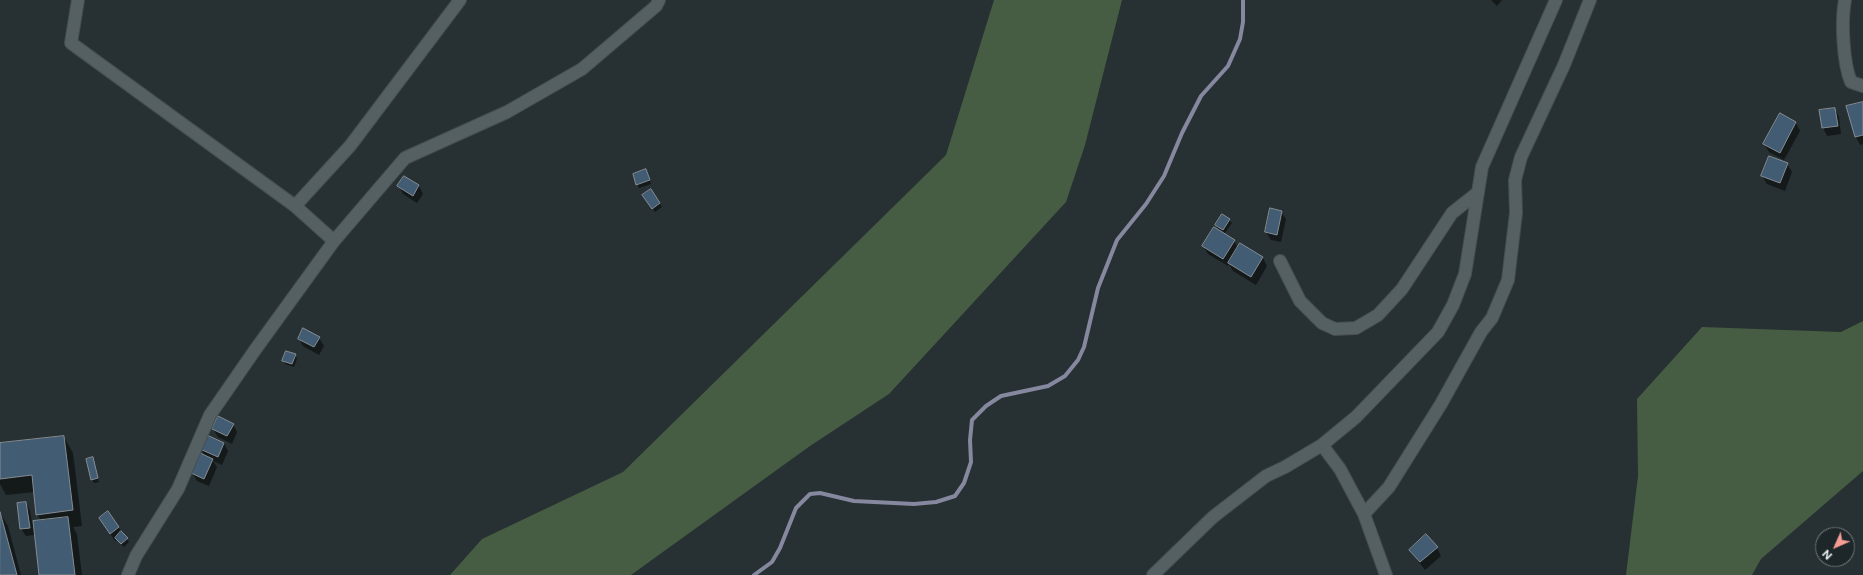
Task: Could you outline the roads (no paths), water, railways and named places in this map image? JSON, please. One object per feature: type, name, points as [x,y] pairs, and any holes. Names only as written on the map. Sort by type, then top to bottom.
[{"type":"street","points":[[78,0],[71,43],[295,206],[334,241]]},
{"type":"street","points":[[295,206],[350,146],[460,0]]},
{"type":"street","points":[[128,575],[136,556],[178,489],[210,415],[334,241],[405,158],[507,112],[582,69],[656,6],[659,0]]},
{"type":"street","points":[[1153,575],[1213,518],[1266,476],[1285,467],[1322,445],[1356,417],[1438,332],[1453,305],[1465,274],[1476,194],[1482,167],[1556,0]]},
{"type":"street","points":[[1364,514],[1390,487],[1442,404],[1481,332],[1492,318],[1508,280],[1516,213],[1515,180],[1521,157],[1564,65],[1590,0]]},
{"type":"street","points":[[1845,0],[1844,49],[1847,73],[1851,82],[1863,86]]},
{"type":"street","points":[[1280,261],[1300,301],[1322,323],[1335,329],[1356,328],[1378,315],[1402,289],[1452,213],[1476,194]]},
{"type":"street","points":[[1322,445],[1340,469],[1364,514],[1386,575]]},
{"type":"waterway","points":[[754,575],[772,562],[780,548],[796,508],[810,494],[820,493],[854,501],[914,504],[936,502],[955,496],[964,483],[971,462],[970,440],[972,420],[986,406],[1001,396],[1048,386],[1065,376],[1078,360],[1084,347],[1098,288],[1117,240],[1146,204],[1164,176],[1182,133],[1201,96],[1228,66],[1240,39],[1243,22],[1243,0]]}]
